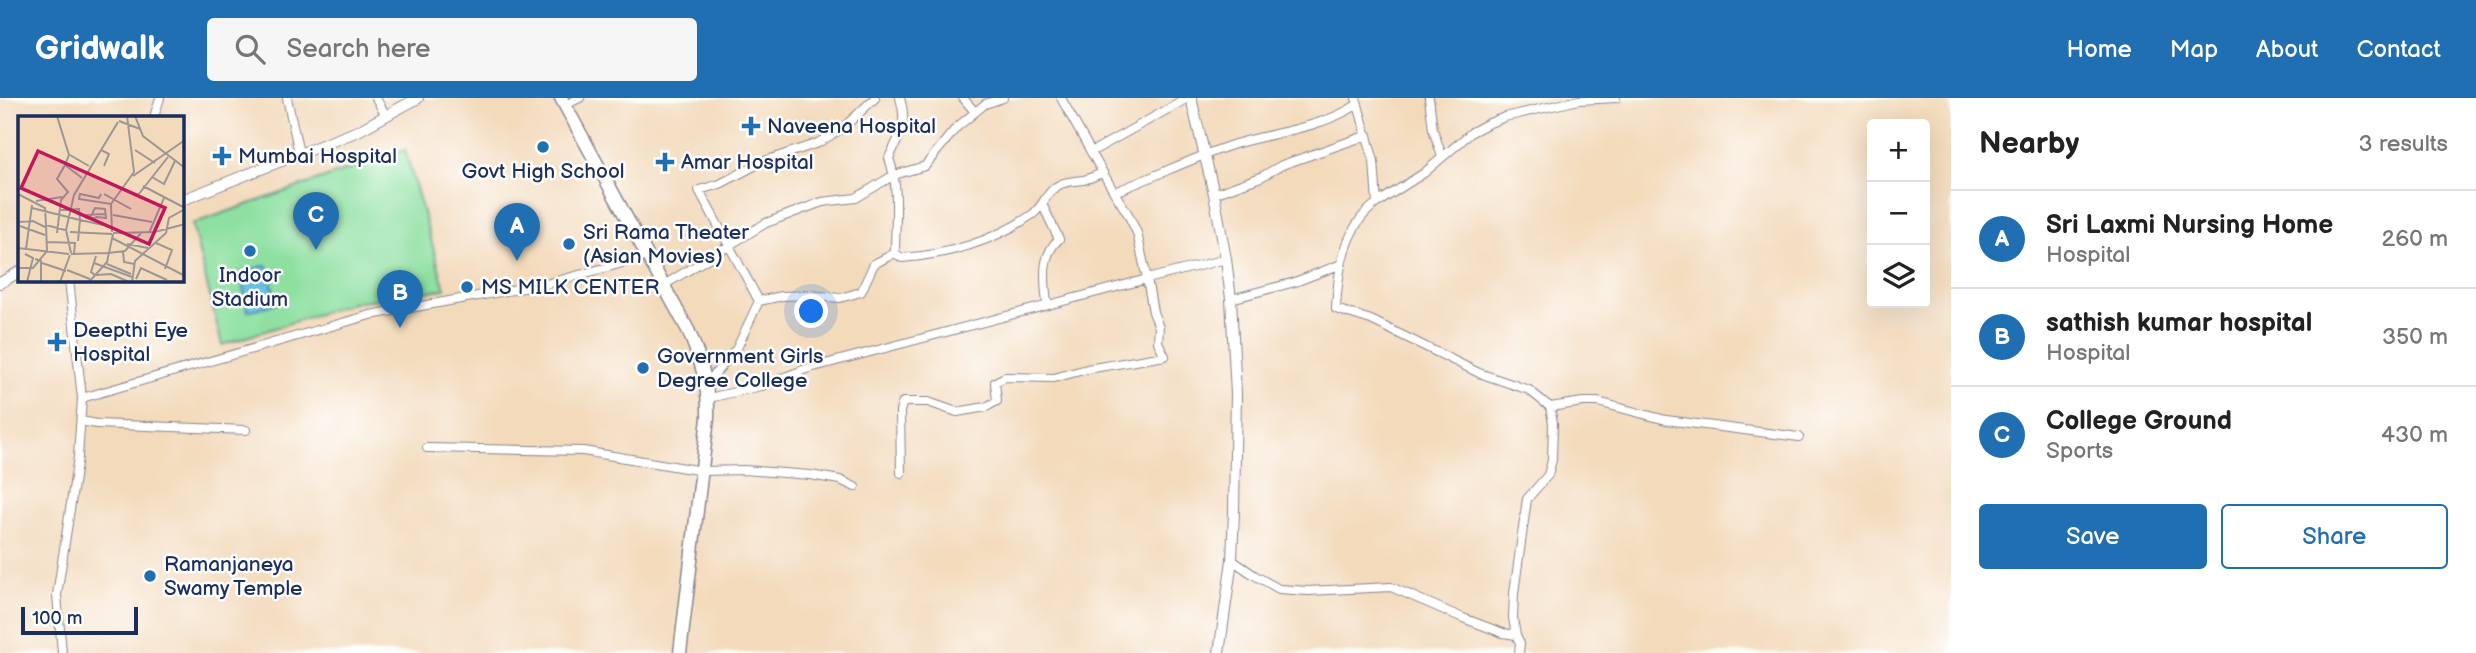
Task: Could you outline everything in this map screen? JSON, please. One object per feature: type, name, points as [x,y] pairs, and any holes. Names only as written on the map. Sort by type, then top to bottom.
[{"type":"highway","points":[[563,102],[664,285],[699,354],[707,383],[709,398],[702,471],[680,653]]},
{"type":"main road","points":[[184,199],[358,131],[418,98]]},
{"type":"main road","points":[[1189,98],[1214,194],[1231,299],[1236,394],[1232,560],[1219,653]]},
{"type":"main road","points":[[0,282],[18,273]]},
{"type":"street","points":[[154,116],[160,98]]},
{"type":"street","points":[[287,98],[299,153]]},
{"type":"street","points":[[376,98],[386,116]]},
{"type":"street","points":[[563,102],[580,98]]},
{"type":"street","points":[[760,301],[699,190],[720,184],[762,162],[818,143],[843,128],[876,98]]},
{"type":"street","points":[[895,253],[898,199],[889,158],[904,130],[904,111],[900,98]]},
{"type":"street","points":[[963,98],[975,112]]},
{"type":"street","points":[[664,285],[766,223],[822,202],[856,198],[894,175],[925,166],[956,128],[985,104],[1003,98]]},
{"type":"street","points":[[901,473],[900,411],[903,402],[928,402],[957,412],[986,407],[997,401],[995,382],[1005,377],[1054,378],[1087,369],[1165,356],[1158,342],[1159,327],[1153,312],[1137,233],[1061,98]]},
{"type":"street","points":[[1091,152],[1189,98]]},
{"type":"street","points":[[1429,98],[1433,128],[1442,157]]},
{"type":"street","points":[[1519,653],[1520,643],[1513,618],[1514,593],[1527,499],[1549,474],[1552,460],[1553,423],[1550,407],[1529,390],[1479,373],[1371,320],[1336,309],[1339,265],[1367,210],[1424,173],[1472,132],[1505,117],[1579,100],[1616,98]]},
{"type":"street","points":[[1114,192],[1205,155],[1345,113],[1357,101],[1374,161],[1377,203]]},
{"type":"street","points":[[1214,194],[1261,177],[1282,164],[1368,135]]},
{"type":"street","points":[[895,253],[902,258],[922,257],[978,242],[1005,230],[1043,206],[1051,190],[1063,183],[1085,180],[1103,173]]},
{"type":"street","points":[[1043,206],[1059,239],[1048,248],[1045,274],[1047,304]]},
{"type":"street","points":[[760,301],[782,296],[808,295],[840,298],[861,292],[874,264],[895,253]]},
{"type":"street","points":[[82,398],[370,315],[546,284],[648,256]]},
{"type":"street","points":[[709,398],[761,386],[806,369],[1047,304],[1226,259]]},
{"type":"street","points":[[1231,299],[1295,282],[1339,265]]},
{"type":"street","points":[[62,653],[57,595],[78,457],[82,398],[69,282]]},
{"type":"street","points":[[707,383],[737,348],[760,301]]},
{"type":"street","points":[[1550,407],[1598,402],[1665,420],[1800,438]]},
{"type":"street","points":[[81,421],[97,424],[246,430]]},
{"type":"street","points":[[427,448],[583,451],[702,471],[744,470],[810,475],[839,480],[855,487]]},
{"type":"street","points":[[1232,560],[1279,589],[1308,591],[1391,587],[1473,622],[1516,635]]},
{"type":"green space","points":[[405,150],[445,289],[355,302],[222,345],[192,224]]},
{"type":"water","points":[[267,265],[277,303],[248,311],[240,273]]},
{"type":"place","name":"Naveena Hospital","points":[[751,126]]},
{"type":"place","name":"Govt High School","points":[[543,147]]},
{"type":"place","name":"Mumbai Hospital","points":[[222,156]]},
{"type":"place","name":"Amar Hospital","points":[[665,162]]},
{"type":"place","name":"Sri Rama Theater (Asian Movies)","points":[[569,244]]},
{"type":"place","name":"College Ground","points":[[316,250]]},
{"type":"place","name":"Indoor Stadium","points":[[250,251]]},
{"type":"place","name":"Sri Laxmi Nursing Home","points":[[517,261]]},
{"type":"place","name":"MS MILK CENTER","points":[[467,287]]},
{"type":"place","name":"sathish kumar hospital","points":[[400,328]]},
{"type":"place","name":"Deepthi Eye Hospital","points":[[57,342]]},
{"type":"place","name":"Government Girls Degree College","points":[[643,368]]},
{"type":"place","name":"Ramanjaneya Swamy Temple","points":[[150,576]]}]
